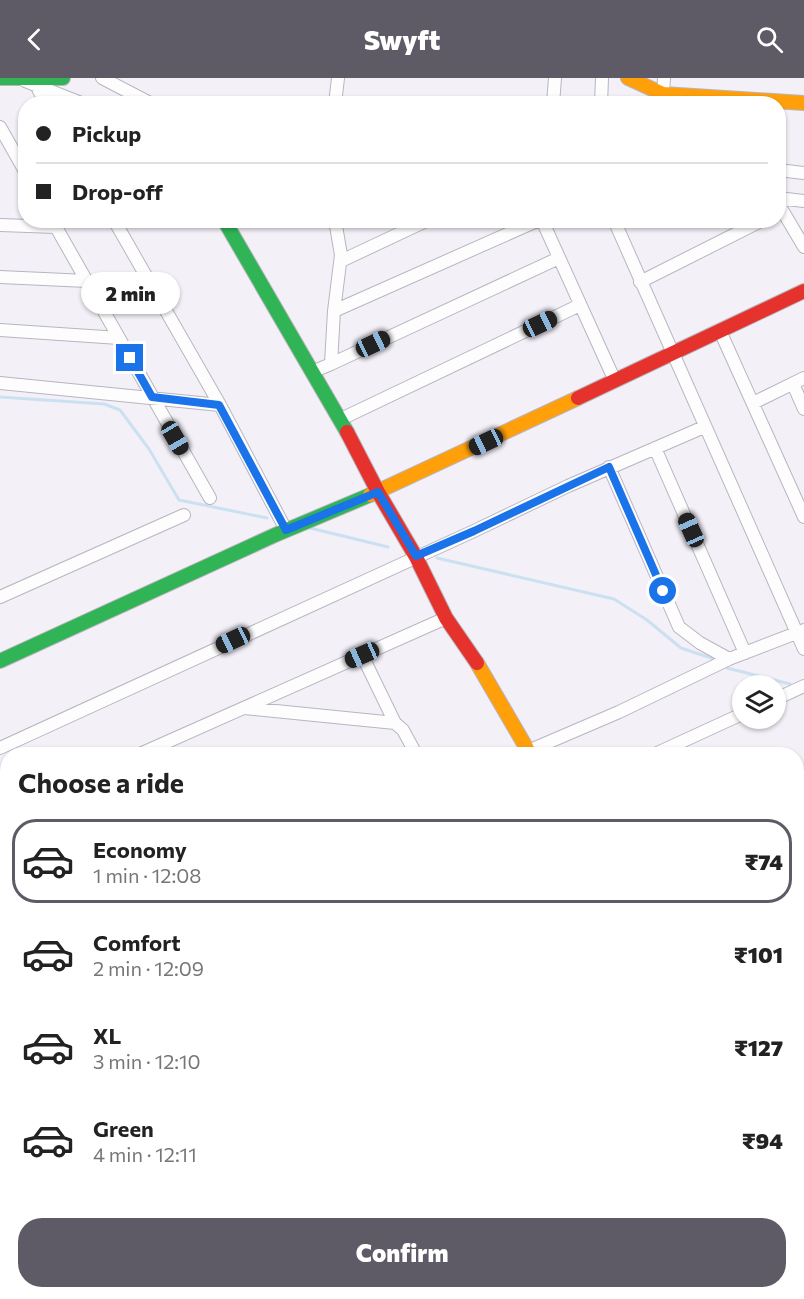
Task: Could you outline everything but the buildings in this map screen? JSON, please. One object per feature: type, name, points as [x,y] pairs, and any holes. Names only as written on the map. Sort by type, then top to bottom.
[{"type":"main road","points":[[0,78],[63,78]]},
{"type":"main road","points":[[628,78],[663,94],[694,96]]},
{"type":"main road","points":[[786,102],[804,103]]},
{"type":"main road","points":[[229,228],[341,419],[378,492],[416,556],[446,618],[483,672],[526,747]]},
{"type":"main road","points":[[0,661],[286,530],[378,492],[804,291]]},
{"type":"street","points":[[19,78],[64,96]]},
{"type":"street","points":[[102,78],[137,96]]},
{"type":"street","points":[[336,96],[338,78]]},
{"type":"street","points":[[554,96],[555,78]]},
{"type":"street","points":[[601,96],[602,78]]},
{"type":"street","points":[[663,94],[664,78]]},
{"type":"street","points":[[36,85],[42,96]]},
{"type":"street","points":[[0,127],[18,159]]},
{"type":"street","points":[[0,154],[15,154]]},
{"type":"street","points":[[786,171],[804,173]]},
{"type":"street","points":[[786,205],[804,201]]},
{"type":"street","points":[[786,216],[804,247]]},
{"type":"street","points":[[0,225],[18,225]]},
{"type":"street","points":[[56,228],[210,498]]},
{"type":"street","points":[[119,228],[219,405],[286,530]]},
{"type":"street","points":[[332,364],[334,311],[341,261],[336,228]]},
{"type":"street","points":[[341,261],[411,228]]},
{"type":"street","points":[[334,311],[522,228]]},
{"type":"street","points":[[544,228],[615,381]]},
{"type":"street","points":[[617,228],[704,427],[800,632],[804,649]]},
{"type":"street","points":[[640,282],[747,228]]},
{"type":"street","points":[[312,372],[559,258]]},
{"type":"street","points":[[0,277],[87,281]]},
{"type":"street","points":[[341,419],[580,305]]},
{"type":"street","points":[[0,330],[119,338]]},
{"type":"street","points":[[720,331],[804,517]]},
{"type":"street","points":[[753,403],[798,381],[804,409]]},
{"type":"street","points":[[0,383],[219,405]]},
{"type":"street","points":[[2,747],[609,467],[704,427]]},
{"type":"street","points":[[655,448],[745,653]]},
{"type":"street","points":[[609,467],[679,627],[700,643],[729,659]]},
{"type":"street","points":[[0,597],[184,515]]},
{"type":"street","points":[[156,747],[446,618]]},
{"type":"street","points":[[542,747],[729,659],[800,632]]},
{"type":"street","points":[[362,655],[395,723],[412,747]]},
{"type":"street","points":[[786,694],[804,686]]},
{"type":"street","points":[[243,708],[395,723]]},
{"type":"street","points":[[670,747],[732,719]]},
{"type":"waterway","points":[[0,397],[104,404],[120,410],[149,449],[179,500],[267,518]]},
{"type":"waterway","points":[[310,528],[388,547]]},
{"type":"waterway","points":[[437,558],[614,599],[647,620],[681,648],[714,659]]},
{"type":"waterway","points":[[727,668],[790,684]]},
{"type":"traffic: fast","points":[[0,78],[63,78]]},
{"type":"traffic: fast","points":[[229,228],[347,432]]},
{"type":"traffic: fast","points":[[0,661],[275,535],[370,495]]},
{"type":"traffic: slow","points":[[628,78],[663,94],[694,96]]},
{"type":"traffic: slow","points":[[786,102],[804,103]]},
{"type":"traffic: slow","points":[[370,495],[578,398]]},
{"type":"traffic: slow","points":[[477,663],[526,747]]},
{"type":"traffic: jam","points":[[578,398],[804,291]]},
{"type":"traffic: jam","points":[[347,432],[378,492],[416,557],[446,618],[477,663]]},
{"type":"route","points":[[130,358],[152,397],[219,405],[286,530],[378,492],[416,556],[609,467],[663,591]]}]
